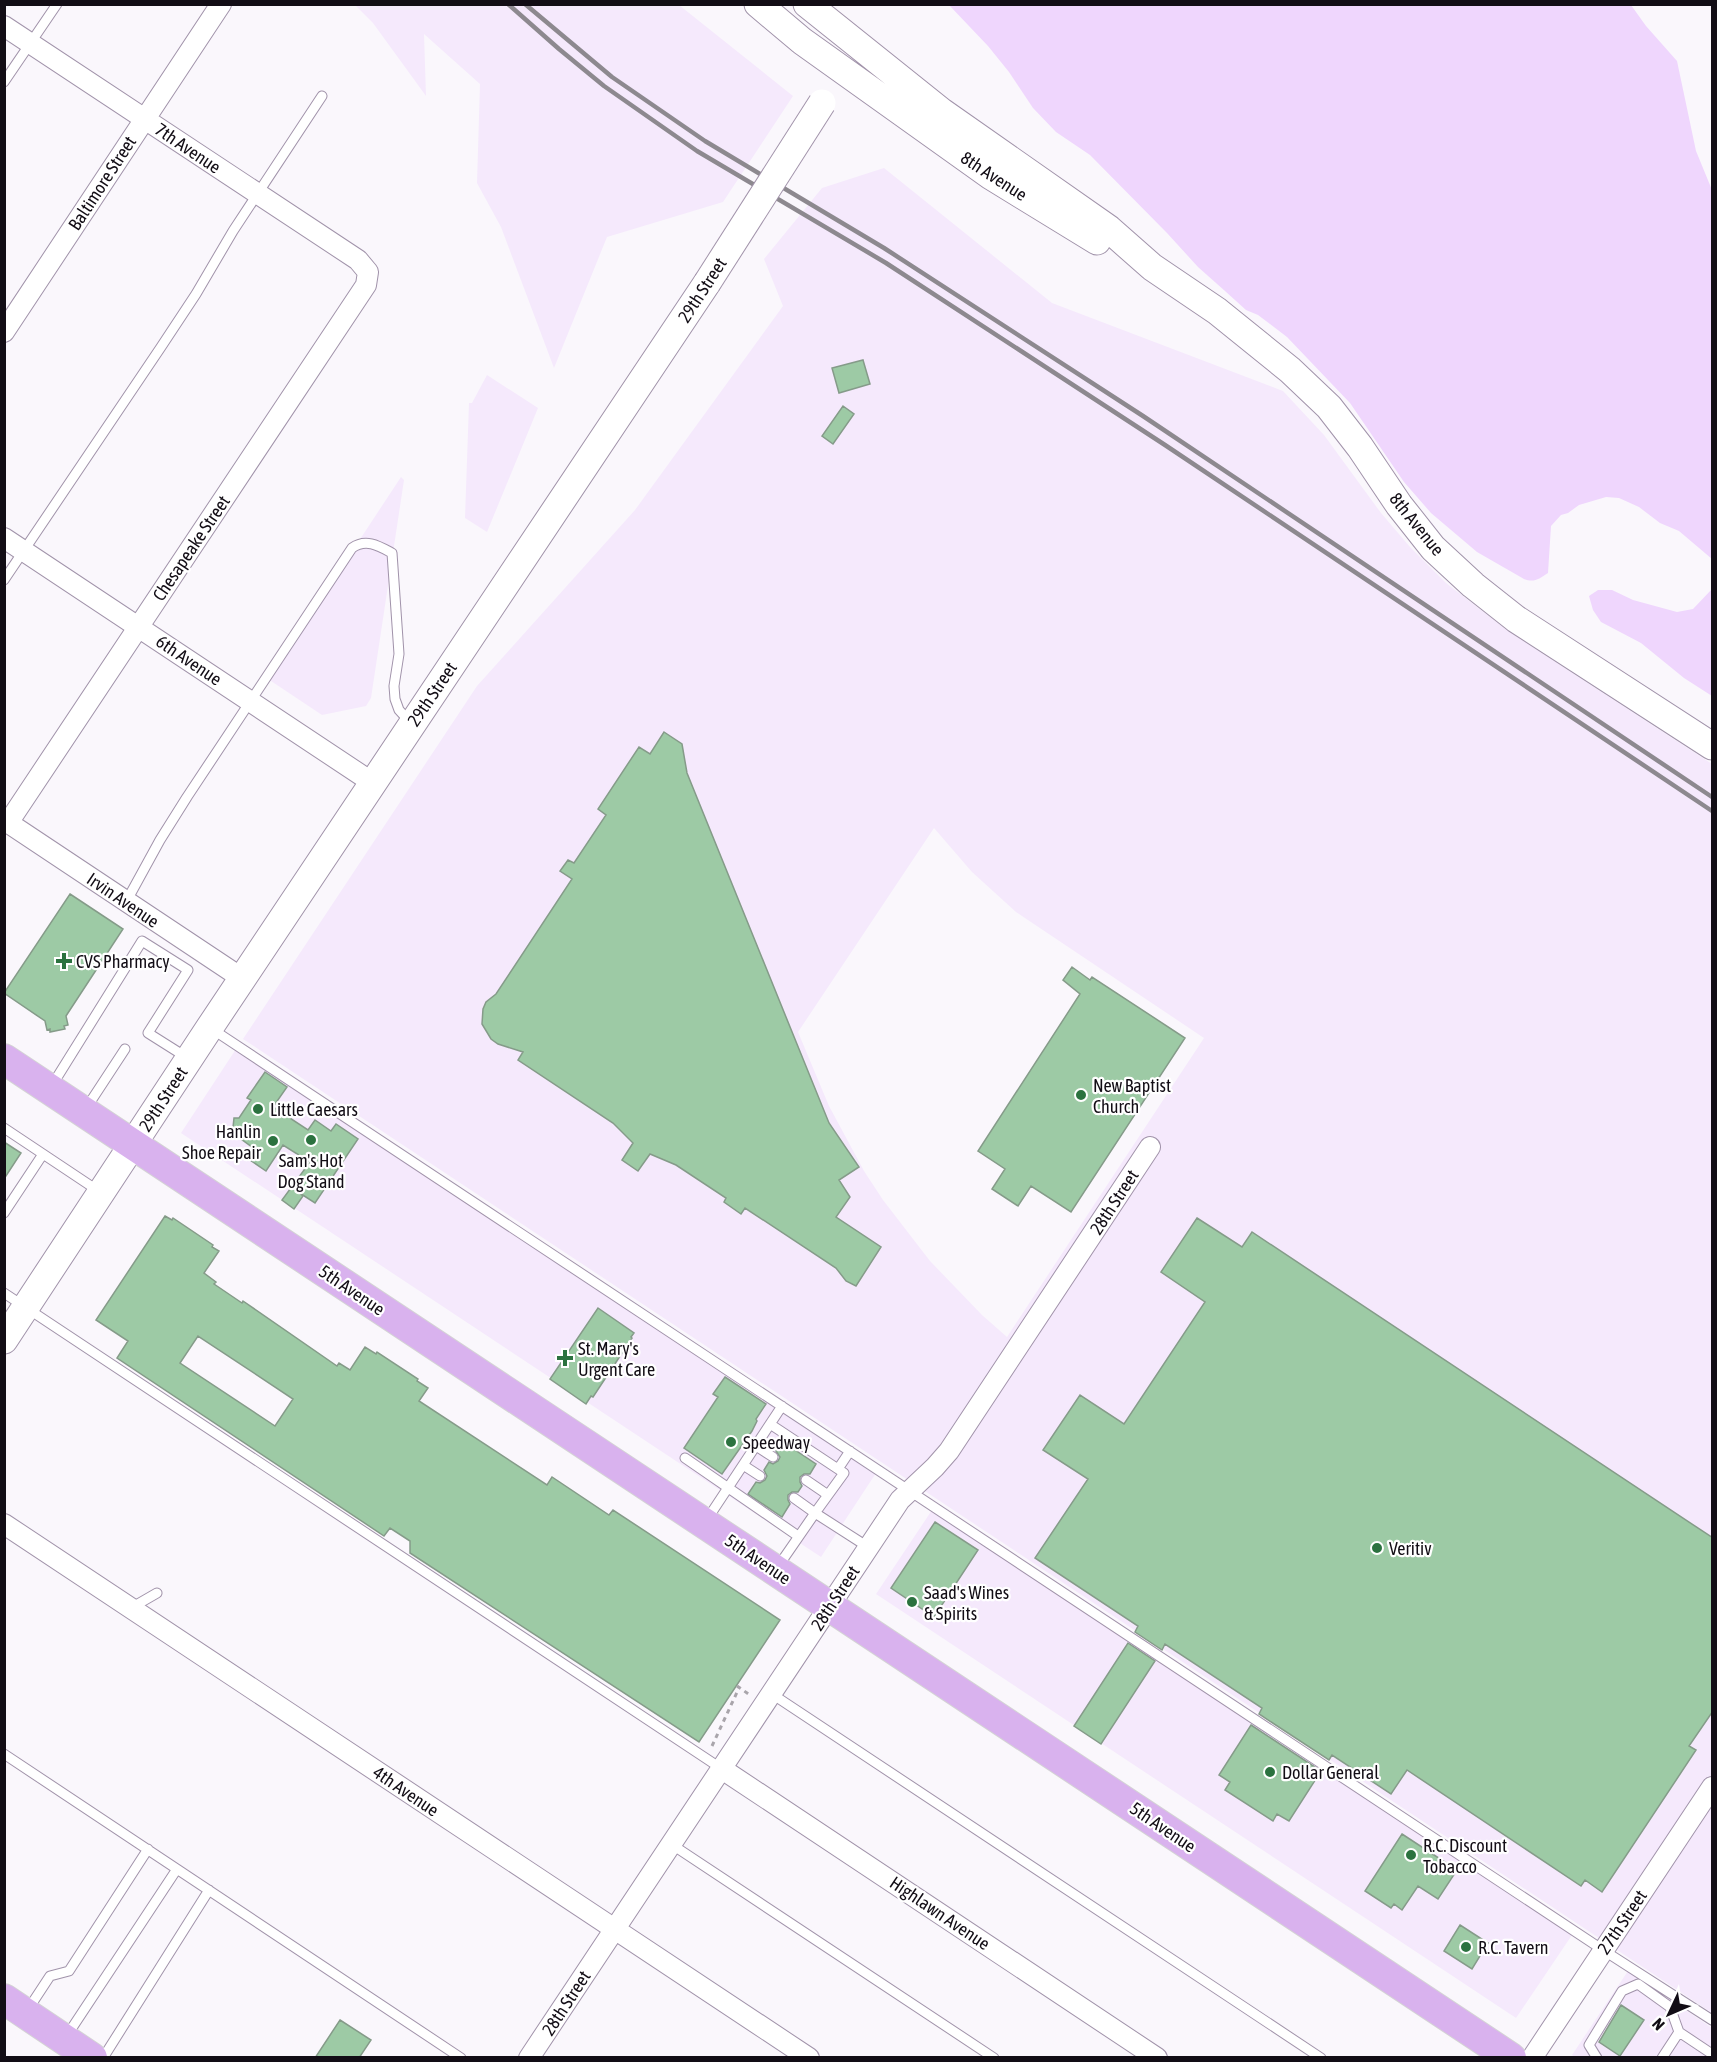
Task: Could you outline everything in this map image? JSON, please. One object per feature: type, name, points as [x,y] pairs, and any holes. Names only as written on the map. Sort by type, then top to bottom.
[{"type":"main road","name":"8th Avenue","points":[[758,4],[802,41],[992,176],[1099,243],[1152,267]]},
{"type":"main road","name":"8th Avenue","points":[[807,4],[942,112],[1109,229],[1152,267],[1217,311],[1290,370],[1321,400],[1360,447],[1433,548],[1473,585],[1516,619],[1713,746]]},
{"type":"main road","name":"29th Street","points":[[4,1340],[15,1301],[102,1193],[210,1027],[707,283],[860,48]]},
{"type":"main road","name":"5th Avenue","points":[[4,1059],[1512,2058]]},
{"type":"main road","points":[[15,2006],[92,2058]]},
{"type":"street","name":"Baltimore Street","points":[[4,332],[221,4]]},
{"type":"street","name":"7th Avenue","points":[[4,26],[358,260],[368,272]]},
{"type":"street","name":"Chesapeake Street","points":[[6,822],[139,627],[366,285],[368,272]]},
{"type":"street","name":"6th Avenue","points":[[4,538],[373,783]]},
{"type":"street","name":"Irvin Avenue","points":[[6,822],[126,902],[171,945],[243,979]]},
{"type":"street","name":"28th Street","points":[[529,2058],[900,1500],[949,1451],[1150,1147]]},
{"type":"street","name":"4th Avenue","points":[[4,1524],[809,2058]]},
{"type":"street","name":"Highlawn Avenue","points":[[722,1769],[1157,2058]]},
{"type":"street","name":"27th Street","points":[[1532,2058],[1713,1787]]},
{"type":"lane","points":[[4,82],[57,4]]},
{"type":"lane","points":[[4,580],[184,312],[257,194],[322,96]]},
{"type":"lane","points":[[126,902],[160,840],[250,700],[352,548],[359,543],[366,543],[392,553],[399,654],[394,686],[395,699],[399,710],[412,724]]},
{"type":"lane","points":[[50,1089],[142,941],[171,945],[188,970],[148,1033],[189,1059]]},
{"type":"lane","points":[[210,1027],[1603,1950],[1713,2020]]},
{"type":"lane","points":[[84,1112],[125,1049]]},
{"type":"lane","points":[[4,1128],[102,1193]]},
{"type":"lane","points":[[4,1213],[43,1154]]},
{"type":"lane","points":[[15,1301],[722,1769]]},
{"type":"lane","points":[[705,1523],[782,1406]]},
{"type":"lane","points":[[770,1424],[844,1473],[776,1570]]},
{"type":"lane","points":[[756,1446],[772,1457]]},
{"type":"lane","points":[[838,1469],[850,1451]]},
{"type":"lane","points":[[685,1458],[798,1536]]},
{"type":"lane","points":[[743,1465],[760,1476]]},
{"type":"lane","points":[[806,1480],[828,1495]]},
{"type":"lane","points":[[794,1498],[868,1547]]},
{"type":"lane","points":[[131,1608],[157,1593]]},
{"type":"lane","points":[[772,1694],[1321,2058]]},
{"type":"lane","points":[[4,1754],[461,2058]]},
{"type":"lane","points":[[671,1844],[994,2058]]},
{"type":"lane","points":[[15,2006],[50,1976],[69,1971],[148,1849]]},
{"type":"lane","points":[[64,2039],[177,1869]]},
{"type":"lane","points":[[102,2058],[209,1890]]},
{"type":"lane","points":[[1597,2058],[1588,2045],[1622,1991],[1638,1984],[1670,2007],[1679,2032],[1713,2054]]},
{"type":"lane","points":[[1662,2058],[1679,2032]]},
{"type":"path","points":[[713,1750],[711,1746],[738,1687],[748,1694]]},
{"type":"shaded area","points":[[355,5],[679,5],[793,96],[723,202],[607,237],[554,368],[501,227],[477,183],[480,84],[424,34],[426,96],[373,23]]},
{"type":"shaded area","points":[[949,5],[1631,5],[1677,61],[1696,151],[1712,190],[1712,559],[1679,531],[1660,523],[1639,507],[1619,498],[1606,497],[1579,505],[1561,515],[1551,526],[1548,573],[1536,580],[1524,579],[1477,552],[1431,513],[1404,482],[1350,403],[1287,337],[1258,315],[1246,310],[1198,267],[1090,155],[1056,132],[1033,108],[988,46]]},
{"type":"shaded area","points":[[884,168],[1052,303],[1283,391],[1324,435],[1381,513],[1410,547],[1446,583],[1508,631],[1712,764],[1712,2013],[243,1039],[477,686],[635,510],[783,306],[764,259],[822,188]],"holes":[[[934,828],[972,872],[1016,912],[1204,1038],[1007,1337],[982,1315],[930,1261],[883,1200],[864,1171],[829,1106],[798,1032]]]},
{"type":"shaded area","points":[[487,375],[538,408],[487,532],[465,518],[469,403],[472,403]]},
{"type":"shaded area","points":[[401,477],[404,480],[371,698],[366,706],[322,715],[268,679]]},
{"type":"shaded area","points":[[1712,589],[1712,696],[1684,678],[1641,643],[1601,622],[1593,610],[1589,596],[1598,590],[1612,590],[1633,600],[1677,612],[1693,609]]},
{"type":"shaded area","points":[[236,1049],[876,1473],[821,1557],[181,1133]]},
{"type":"shaded area","points":[[932,1510],[1572,1935],[1516,2018],[876,1594]]},
{"type":"shaded area","points":[[1628,1971],[1712,2028],[1712,2057],[1576,2058],[1572,2055]]},
{"type":"building","points":[[863,360],[870,384],[839,393],[832,368]]},
{"type":"building","points":[[843,406],[854,414],[833,444],[822,436]]},
{"type":"building","points":[[664,732],[682,744],[687,773],[829,1123],[859,1167],[839,1180],[850,1197],[836,1217],[881,1247],[856,1286],[846,1281],[836,1268],[745,1208],[741,1214],[724,1202],[726,1198],[676,1165],[650,1154],[638,1171],[622,1160],[633,1143],[613,1123],[518,1060],[523,1052],[498,1044],[491,1039],[482,1024],[486,1002],[496,994],[572,879],[560,871],[568,860],[574,863],[606,815],[598,809],[639,747],[650,754]]},
{"type":"building","name":"CVS Pharmacy","points":[[70,894],[123,929],[66,1016],[68,1025],[64,1026],[65,1029],[50,1032],[50,1029],[47,1030],[45,1021],[4,993]]},
{"type":"building","name":"New Baptist Church","points":[[1072,967],[1090,980],[1092,977],[1185,1038],[1071,1212],[1031,1186],[1018,1206],[992,1189],[1005,1169],[978,1151],[1080,994],[1063,980]]},
{"type":"building","points":[[265,1072],[287,1087],[273,1107],[308,1130],[315,1120],[331,1131],[336,1124],[358,1139],[315,1203],[295,1190],[303,1196],[294,1209],[282,1200],[310,1162],[283,1145],[266,1171],[250,1160],[256,1150],[238,1137],[232,1137],[234,1118],[239,1118],[251,1100],[247,1098]]},
{"type":"building","points":[[4,1142],[21,1153],[4,1179]]},
{"type":"building","points":[[165,1216],[172,1220],[173,1218],[219,1251],[204,1273],[216,1282],[214,1284],[242,1303],[243,1301],[337,1366],[339,1363],[350,1370],[365,1347],[376,1354],[377,1352],[428,1388],[419,1401],[547,1485],[552,1477],[609,1515],[613,1510],[780,1620],[699,1742],[410,1553],[410,1541],[390,1528],[384,1536],[117,1358],[128,1341],[96,1320]],"holes":[[[198,1336],[293,1399],[275,1426],[180,1363]]]},
{"type":"building","name":"Veritiv","points":[[1197,1218],[1242,1247],[1252,1232],[1713,1538],[1713,1711],[1689,1746],[1696,1750],[1602,1892],[1585,1880],[1581,1886],[1407,1770],[1391,1794],[1332,1755],[1329,1760],[1259,1714],[1262,1708],[1165,1644],[1162,1650],[1135,1632],[1138,1626],[1035,1558],[1088,1479],[1043,1450],[1080,1395],[1124,1424],[1205,1302],[1161,1272]]},
{"type":"building","points":[[598,1308],[634,1333],[593,1397],[591,1396],[586,1404],[550,1379]]},
{"type":"building","points":[[725,1377],[766,1404],[756,1419],[752,1431],[722,1474],[684,1448],[718,1397],[713,1394]]},
{"type":"building","points":[[783,1442],[816,1464],[810,1474],[800,1477],[802,1486],[798,1492],[788,1495],[790,1504],[782,1517],[748,1494],[756,1482],[760,1483],[765,1480],[767,1476],[764,1470],[769,1462],[773,1464],[778,1461],[780,1457],[776,1451]]},
{"type":"building","points":[[935,1522],[978,1550],[934,1617],[891,1588]]},
{"type":"building","points":[[1128,1643],[1155,1661],[1101,1744],[1074,1726]]},
{"type":"building","name":"Dollar General","points":[[1251,1725],[1321,1771],[1289,1821],[1277,1814],[1273,1821],[1225,1790],[1230,1782],[1219,1775]]},
{"type":"building","name":"R.C. Discount Tobacco","points":[[1402,1834],[1457,1870],[1438,1899],[1418,1886],[1402,1910],[1394,1904],[1391,1908],[1365,1891]]},
{"type":"building","name":"R.C. Tavern","points":[[1460,1925],[1488,1943],[1472,1969],[1444,1951]]},
{"type":"building","points":[[1621,2005],[1644,2020],[1620,2056],[1599,2042]]},
{"type":"building","points":[[340,2020],[371,2040],[359,2058],[315,2058]]},
{"type":"railway","points":[[508,4],[604,86],[697,151],[886,263],[1165,445],[1712,811]]},
{"type":"railway","points":[[525,4],[612,77],[705,141],[884,248],[1143,416],[1712,797]]},
{"type":"place","name":"CVS Pharmacy","points":[[64,961]]},
{"type":"place","name":"New Baptist Church","points":[[1081,1095]]},
{"type":"place","name":"Little Caesars","points":[[258,1109]]},
{"type":"place","name":"Sam's Hot Dog Stand","points":[[311,1140]]},
{"type":"place","name":"Hanlin Shoe Repair","points":[[273,1141]]},
{"type":"place","name":"St. Mary's Urgent Care","points":[[565,1358]]},
{"type":"place","name":"Speedway","points":[[731,1442]]},
{"type":"place","name":"Veritiv","points":[[1377,1548]]},
{"type":"place","name":"Saad's Wines & Spirits","points":[[912,1602]]},
{"type":"place","name":"Dollar General","points":[[1270,1772]]},
{"type":"place","name":"R.C. Discount Tobacco","points":[[1411,1855]]},
{"type":"place","name":"R.C. Tavern","points":[[1466,1947]]}]
